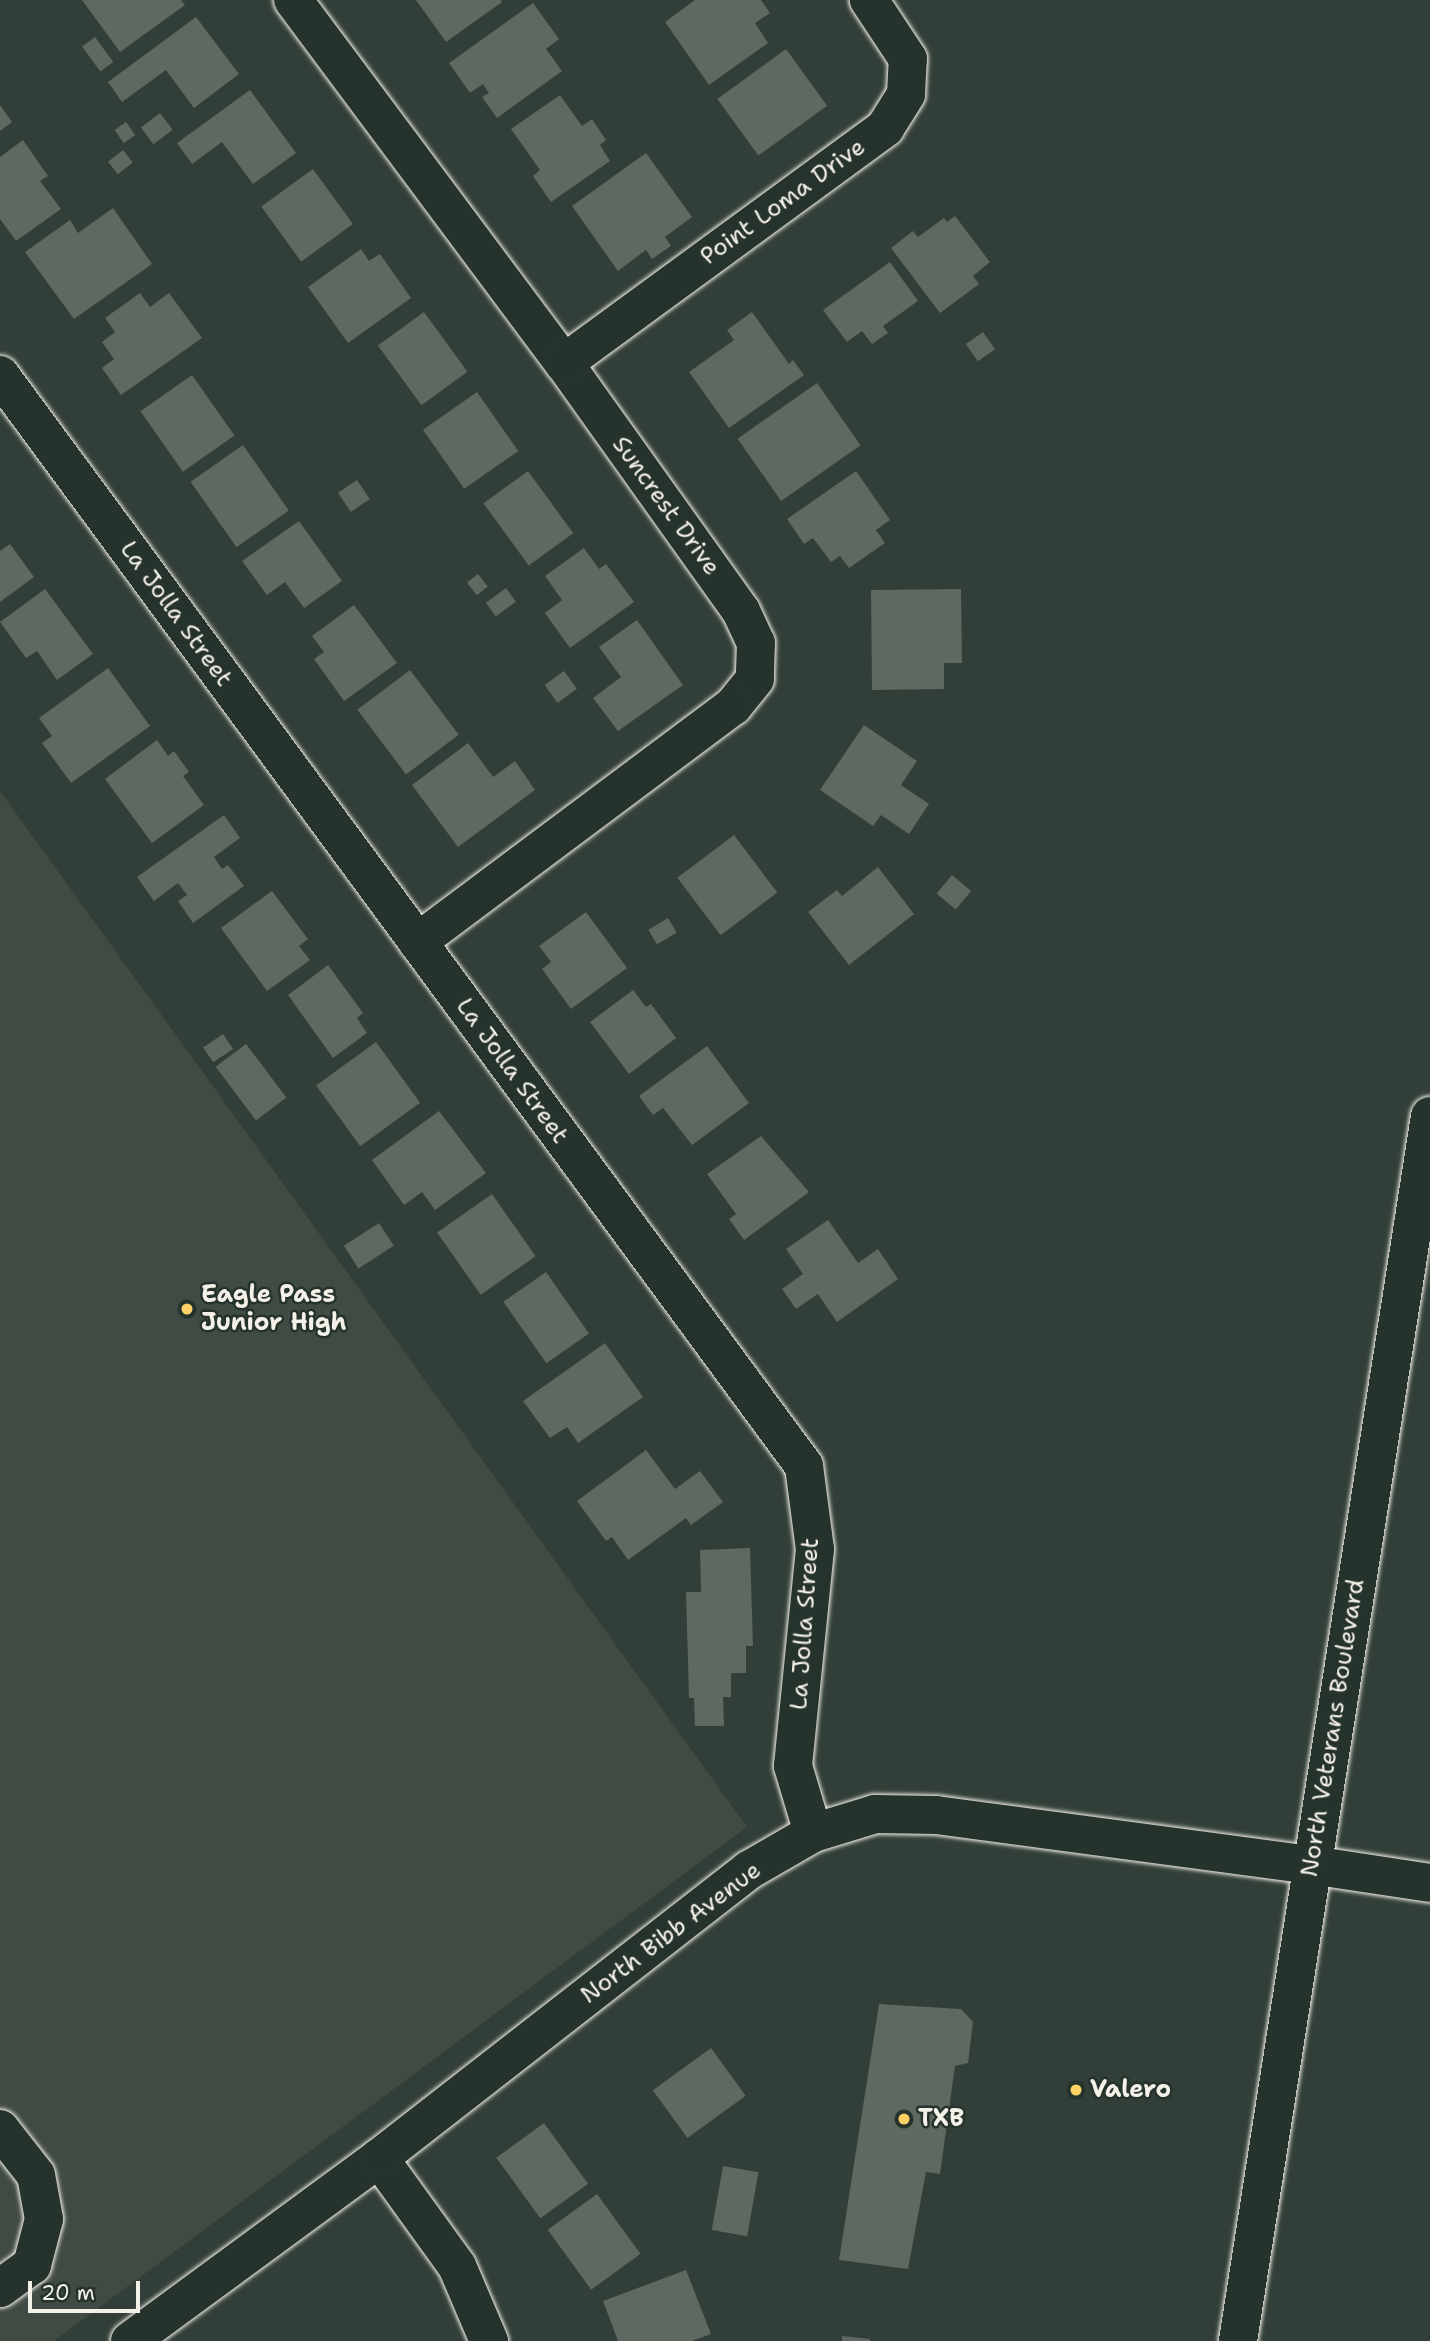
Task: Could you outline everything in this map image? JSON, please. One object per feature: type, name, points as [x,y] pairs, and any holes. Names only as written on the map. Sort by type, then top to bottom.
[{"type":"main road","name":"Suncrest Drive","points":[[293,0],[564,363],[741,611],[756,643],[755,679],[733,706],[418,942]]},
{"type":"main road","name":"Point Loma Drive","points":[[564,363],[885,128],[906,94],[908,59],[869,0]]},
{"type":"main road","name":"La Jolla Street","points":[[0,376],[804,1466],[815,1549],[793,1766],[813,1833]]},
{"type":"main road","name":"North Veterans Boulevard","points":[[1238,2341],[1430,1116]]},
{"type":"main road","name":"North Bibb Avenue","points":[[130,2341],[379,2158],[749,1870],[813,1833],[875,1814],[936,1815],[1430,1883]]},
{"type":"main road","points":[[0,2129],[36,2175],[44,2219],[32,2264],[0,2288]]},
{"type":"main road","points":[[379,2158],[457,2266],[489,2341]]},
{"type":"shaded area","name":"Eagle Pass Junior High","points":[[0,791],[747,1827],[54,2341],[0,2341]]},
{"type":"building","points":[[82,0],[181,0],[185,5],[120,52]]},
{"type":"building","points":[[416,0],[501,0],[502,2],[446,42]]},
{"type":"building","points":[[695,0],[761,0],[770,13],[755,23],[768,43],[709,85],[665,22]]},
{"type":"building","points":[[533,3],[559,39],[546,49],[562,71],[497,118],[482,97],[489,93],[483,84],[470,93],[449,63]]},
{"type":"building","points":[[196,17],[239,74],[194,108],[166,70],[122,102],[108,82]]},
{"type":"building","points":[[95,37],[113,62],[100,71],[82,46]]},
{"type":"building","points":[[786,49],[827,106],[758,156],[717,99]]},
{"type":"building","points":[[250,90],[296,153],[253,184],[222,142],[192,164],[177,143]]},
{"type":"building","points":[[560,95],[582,126],[592,119],[606,140],[600,145],[610,161],[551,202],[533,176],[540,170],[511,129]]},
{"type":"building","points":[[0,105],[12,122],[0,131]]},
{"type":"building","points":[[160,113],[173,130],[153,144],[141,127]]},
{"type":"building","points":[[126,122],[135,135],[124,143],[115,130]]},
{"type":"building","points":[[23,140],[48,176],[40,181],[61,209],[16,241],[0,219],[0,157]]},
{"type":"building","points":[[123,150],[133,163],[118,174],[108,162]]},
{"type":"building","points":[[646,153],[692,217],[665,237],[671,246],[652,259],[646,250],[618,271],[572,206]]},
{"type":"building","points":[[313,169],[353,224],[301,262],[261,207]]},
{"type":"building","points":[[113,208],[152,264],[74,319],[25,252],[70,220],[78,233]]},
{"type":"building","points":[[955,216],[990,262],[973,276],[979,284],[940,313],[891,248],[913,231],[918,237],[944,218],[947,222]]},
{"type":"building","points":[[361,249],[369,261],[380,254],[411,298],[348,343],[308,287]]},
{"type":"building","points":[[890,262],[918,301],[883,326],[888,333],[872,344],[862,331],[847,342],[823,310]]},
{"type":"building","points":[[140,293],[150,307],[169,293],[202,338],[121,395],[102,368],[114,359],[102,342],[115,332],[105,318]]},
{"type":"building","points":[[424,312],[467,372],[421,405],[378,346]]},
{"type":"building","points":[[752,312],[789,364],[793,360],[804,375],[729,428],[689,372],[734,340],[727,330]]},
{"type":"building","points":[[983,332],[995,349],[978,361],[966,344]]},
{"type":"building","points":[[192,375],[234,436],[183,472],[140,411]]},
{"type":"building","points":[[817,383],[861,445],[781,501],[738,439]]},
{"type":"building","points":[[477,392],[518,451],[464,489],[423,430]]},
{"type":"building","points":[[243,445],[289,511],[236,547],[191,482]]},
{"type":"building","points":[[528,471],[573,533],[529,566],[484,503]]},
{"type":"building","points":[[856,471],[890,520],[876,530],[885,543],[849,568],[840,556],[831,562],[813,538],[804,544],[787,519]]},
{"type":"building","points":[[357,480],[370,499],[351,512],[338,493]]},
{"type":"building","points":[[299,521],[342,581],[304,608],[285,582],[267,595],[242,561]]},
{"type":"building","points":[[10,544],[34,577],[0,602],[0,551]]},
{"type":"building","points":[[584,548],[599,569],[606,564],[634,602],[570,648],[545,613],[562,600],[545,576]]},
{"type":"building","points":[[478,574],[488,587],[477,595],[467,583]]},
{"type":"building","points":[[506,588],[516,602],[496,616],[486,603]]},
{"type":"building","points":[[45,589],[93,654],[57,680],[37,651],[26,658],[0,622]]},
{"type":"building","points":[[961,589],[962,663],[944,663],[944,689],[872,690],[871,590]]},
{"type":"building","points":[[354,605],[397,663],[344,701],[314,659],[324,652],[312,636]]},
{"type":"building","points":[[637,620],[683,685],[618,731],[593,698],[621,677],[599,647]]},
{"type":"building","points":[[108,668],[150,726],[71,783],[42,743],[52,736],[39,718]]},
{"type":"building","points":[[410,670],[459,735],[406,774],[357,710]]},
{"type":"building","points":[[564,671],[577,689],[558,703],[545,685]]},
{"type":"building","points":[[864,725],[917,761],[901,785],[929,804],[909,834],[881,815],[873,826],[820,790]]},
{"type":"building","points":[[157,740],[168,756],[174,751],[189,772],[183,776],[204,805],[152,843],[105,779]]},
{"type":"building","points":[[468,743],[493,777],[515,761],[535,790],[458,847],[412,785]]},
{"type":"building","points":[[224,815],[240,838],[214,857],[222,869],[228,865],[244,886],[193,923],[178,901],[187,895],[178,883],[154,901],[137,877]]},
{"type":"building","points":[[734,835],[777,893],[721,935],[677,878]]},
{"type":"building","points":[[878,867],[914,914],[849,965],[808,912],[837,890],[842,896]]},
{"type":"building","points":[[952,875],[971,891],[956,909],[937,893]]},
{"type":"building","points":[[272,891],[308,939],[299,946],[310,960],[267,991],[221,928]]},
{"type":"building","points":[[586,912],[627,968],[571,1009],[542,969],[551,962],[539,946]]},
{"type":"building","points":[[668,918],[677,933],[657,944],[648,930]]},
{"type":"building","points":[[328,965],[363,1013],[357,1018],[367,1033],[333,1058],[288,995]]},
{"type":"building","points":[[633,990],[646,1007],[651,1004],[676,1038],[629,1074],[590,1022]]},
{"type":"building","points":[[223,1034],[233,1049],[213,1062],[203,1047]]},
{"type":"building","points":[[376,1042],[420,1103],[360,1146],[316,1085]]},
{"type":"building","points":[[246,1044],[286,1098],[256,1120],[216,1067]]},
{"type":"building","points":[[707,1046],[749,1103],[692,1145],[663,1108],[653,1115],[639,1096]]},
{"type":"building","points":[[439,1111],[486,1173],[435,1210],[422,1192],[404,1205],[372,1160]]},
{"type":"building","points":[[761,1136],[809,1192],[744,1240],[729,1219],[736,1214],[707,1174]]},
{"type":"building","points":[[492,1194],[536,1256],[481,1295],[437,1232]]},
{"type":"building","points":[[828,1220],[858,1263],[878,1249],[898,1279],[837,1322],[818,1294],[796,1309],[782,1289],[803,1274],[786,1249]]},
{"type":"building","points":[[379,1223],[394,1246],[358,1269],[344,1246]]},
{"type":"building","points":[[546,1272],[589,1333],[546,1363],[503,1302]]},
{"type":"building","points":[[605,1343],[643,1397],[578,1443],[567,1427],[550,1438],[523,1401]]},
{"type":"building","points":[[646,1450],[675,1489],[700,1471],[723,1502],[691,1525],[686,1518],[628,1560],[612,1537],[606,1541],[577,1501]]},
{"type":"building","points":[[750,1548],[753,1646],[746,1646],[746,1673],[731,1673],[731,1697],[723,1697],[724,1726],[695,1726],[694,1698],[689,1698],[686,1592],[701,1592],[700,1550]]},
{"type":"building","name":"TXB","points":[[879,2004],[961,2009],[973,2022],[968,2063],[955,2066],[940,2174],[926,2172],[908,2269],[839,2260]]},
{"type":"building","points":[[711,2048],[746,2096],[687,2138],[653,2090]]},
{"type":"building","points":[[544,2123],[588,2184],[540,2218],[496,2158]]},
{"type":"building","points":[[723,2166],[758,2172],[747,2236],[712,2230]]},
{"type":"building","points":[[597,2194],[640,2254],[591,2290],[548,2230]]},
{"type":"building","points":[[686,2270],[711,2334],[692,2341],[618,2341],[603,2301]]},
{"type":"building","points":[[842,2336],[870,2339],[870,2341],[842,2341]]},
{"type":"place","name":"Eagle Pass Junior High","points":[[187,1309]]},
{"type":"place","name":"Valero","points":[[1076,2090]]},
{"type":"place","name":"TXB","points":[[904,2119]]}]
